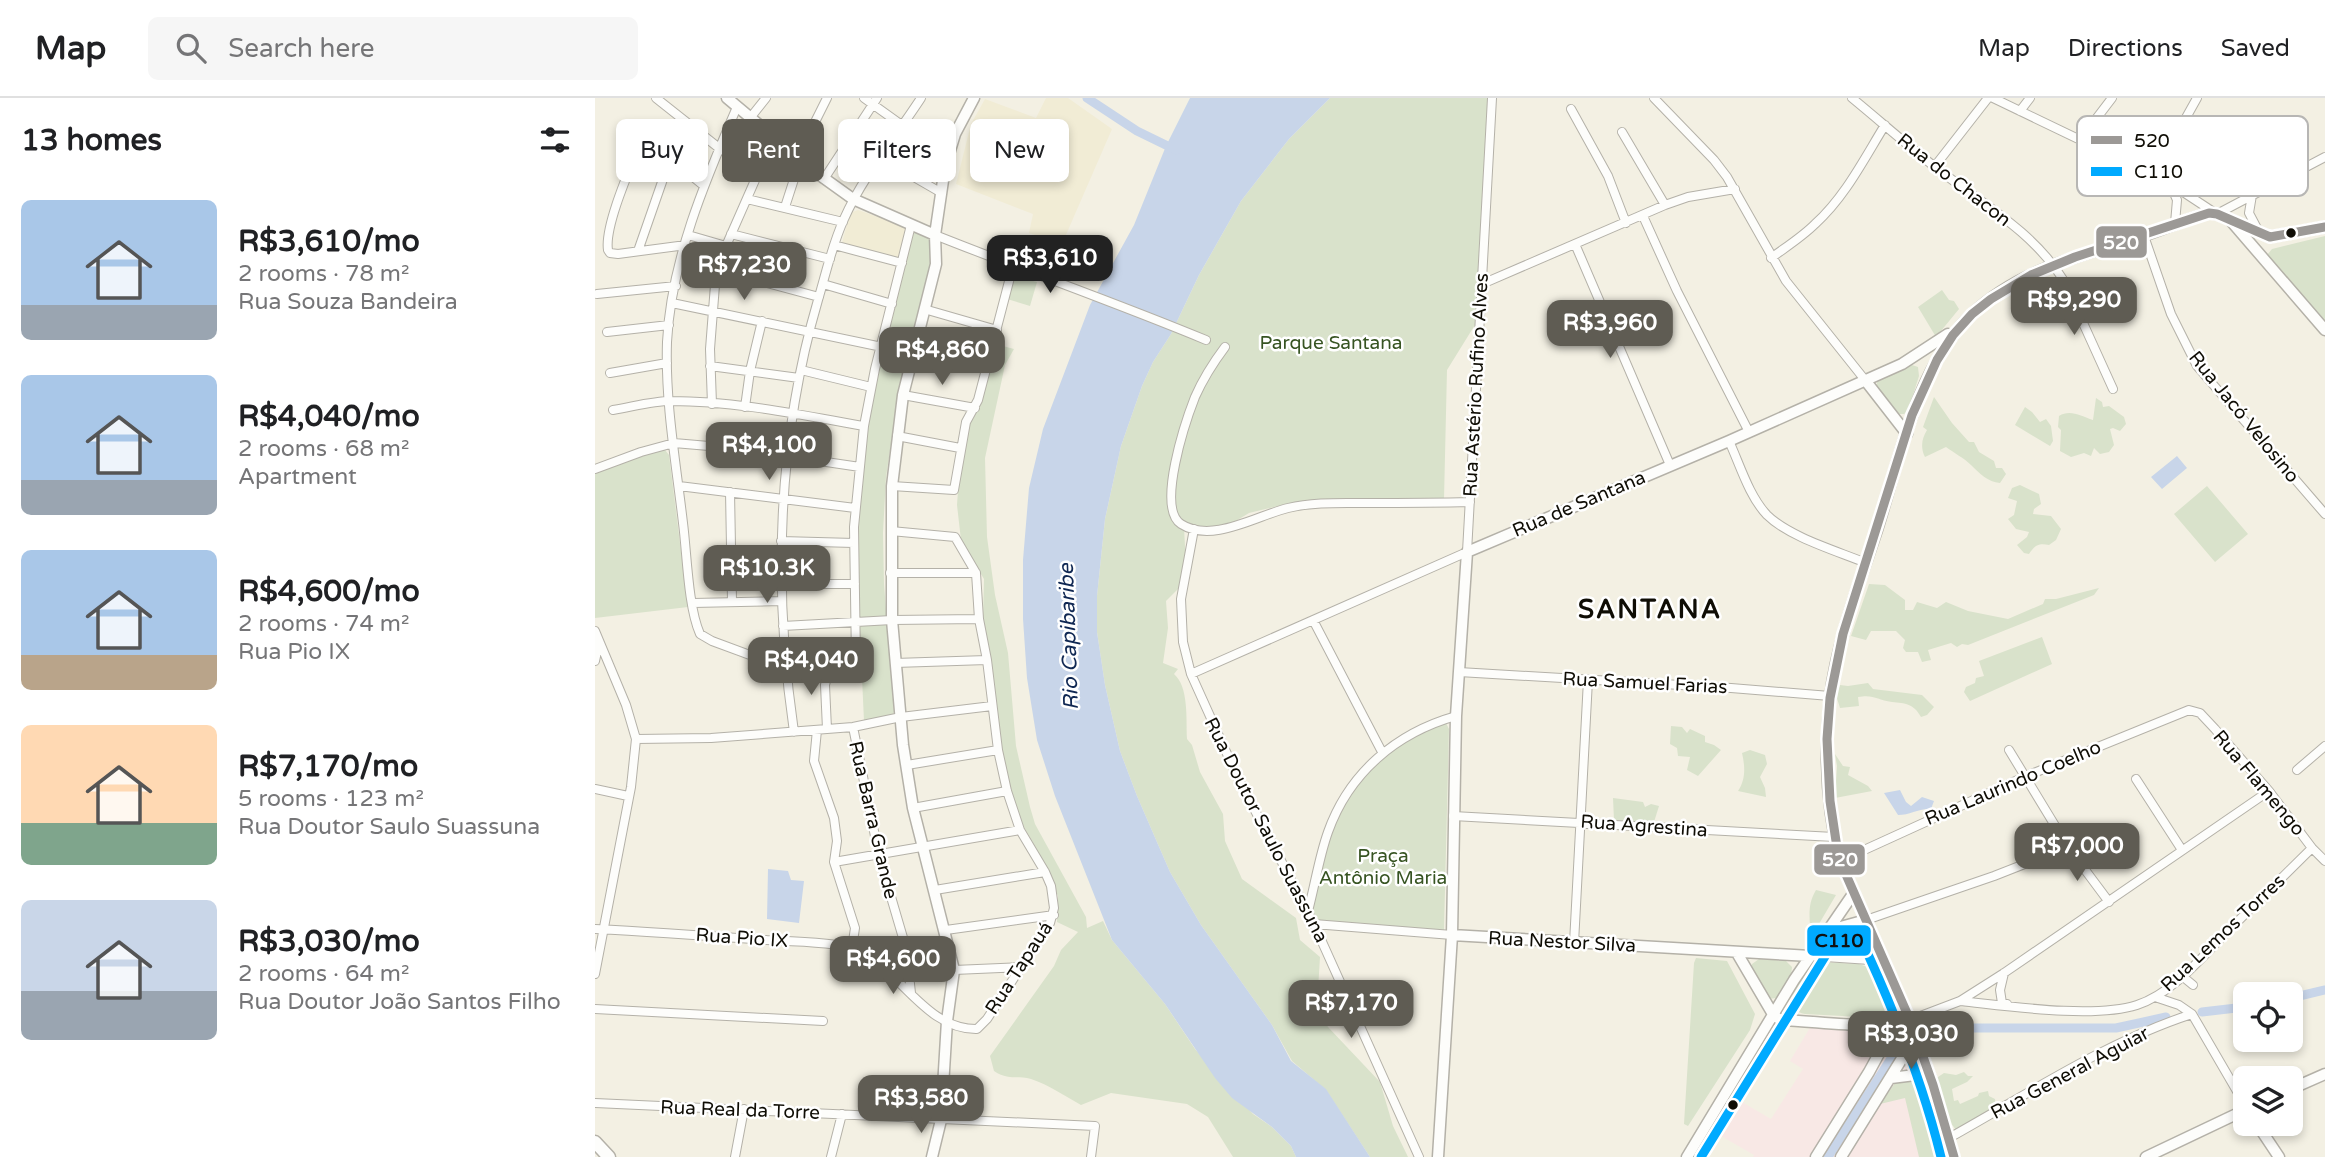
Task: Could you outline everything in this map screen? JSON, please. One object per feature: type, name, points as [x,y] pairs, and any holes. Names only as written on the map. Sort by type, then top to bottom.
[{"type":"main road","points":[[595,1142],[609,1157]]},
{"type":"street","points":[[656,98],[722,150]]},
{"type":"street","points":[[727,98],[750,118],[767,98]]},
{"type":"street","points":[[816,119],[827,98]]},
{"type":"street","points":[[864,98],[875,101],[895,119]]},
{"type":"street","points":[[908,119],[921,98]]},
{"type":"street","points":[[956,132],[974,98]]},
{"type":"street","name":"Rua Astério Rufino Alves","points":[[1439,1157],[1452,935],[1456,716],[1492,98]]},
{"type":"street","points":[[1654,98],[1714,160],[1735,189],[1786,281],[1907,434]]},
{"type":"street","name":"Rua do Chacon","points":[[1852,98],[2039,247],[2064,281],[2113,389]]},
{"type":"street","points":[[1935,166],[1991,98],[2077,139]]},
{"type":"street","points":[[2020,111],[2030,98]]},
{"type":"street","points":[[2098,116],[2112,98]]},
{"type":"street","points":[[2187,116],[2197,98]]},
{"type":"street","points":[[875,101],[824,179],[853,199],[911,225],[1206,340]]},
{"type":"street","points":[[737,107],[704,186],[688,235],[675,286],[669,325],[669,401],[693,603],[697,627],[704,637],[785,668],[848,668],[854,664],[857,656],[855,508],[864,426],[911,225]]},
{"type":"street","points":[[1571,109],[1608,176],[1626,223]]},
{"type":"street","points":[[1771,258],[1806,233],[1827,212],[1858,170],[1885,125]]},
{"type":"street","points":[[1622,132],[1665,205]]},
{"type":"street","points":[[2308,166],[2325,157]]},
{"type":"street","points":[[627,182],[608,237],[610,253],[686,245]]},
{"type":"street","points":[[638,251],[662,182]]},
{"type":"street","points":[[699,182],[704,186]]},
{"type":"street","points":[[712,404],[712,310],[719,270],[726,246],[754,182]]},
{"type":"street","points":[[785,207],[793,182]]},
{"type":"street","points":[[794,732],[785,668],[780,584],[783,499],[788,456],[800,374],[819,297],[843,222],[853,199],[865,182]]},
{"type":"street","points":[[923,182],[940,192]]},
{"type":"street","points":[[932,1157],[941,1120],[947,1021],[954,970],[913,808],[895,663],[890,573],[892,486],[897,436],[903,395],[937,258],[935,235],[942,182]]},
{"type":"street","points":[[1482,285],[1665,205],[1688,197],[1735,189]]},
{"type":"street","points":[[2175,196],[2175,223]]},
{"type":"street","points":[[2190,196],[2216,213],[2261,234],[2274,237],[2325,227]]},
{"type":"street","points":[[1954,1157],[1910,1020],[1853,894],[1834,836],[1829,788],[1828,729],[1831,696],[1843,637],[1907,434],[1934,364],[1961,325],[1990,298],[2054,264],[2144,236],[2175,223],[2216,213],[2250,196]]},
{"type":"street","points":[[2252,196],[2249,213],[2261,234]]},
{"type":"street","points":[[747,198],[843,222]]},
{"type":"street","points":[[1643,216],[1749,432]]},
{"type":"street","points":[[2229,219],[2325,330]]},
{"type":"street","points":[[731,234],[830,260]]},
{"type":"street","points":[[688,235],[726,246]]},
{"type":"street","name":"Rua Jacó Velosino","points":[[2144,236],[2171,314],[2197,366],[2325,514]]},
{"type":"street","points":[[1575,244],[1669,466]]},
{"type":"street","points":[[834,245],[902,263]]},
{"type":"street","points":[[892,486],[954,490],[965,422],[975,408],[987,369],[1013,266]]},
{"type":"street","points":[[719,270],[819,297]]},
{"type":"street","points":[[823,284],[892,304]]},
{"type":"street","points":[[597,294],[675,286]]},
{"type":"street","points":[[672,303],[987,369]]},
{"type":"street","points":[[925,309],[997,330]]},
{"type":"street","points":[[745,407],[750,370],[762,321]]},
{"type":"street","points":[[607,332],[669,325]]},
{"type":"street","name":"Rua de Santana","points":[[1191,674],[1865,380],[1929,349],[1961,325]]},
{"type":"street","points":[[1225,347],[1212,364],[1189,414],[1178,452],[1171,507],[1174,516],[1183,525],[1194,529],[1231,527],[1277,511],[1307,505],[1470,502]]},
{"type":"street","points":[[610,373],[667,363]]},
{"type":"street","points":[[710,366],[800,374],[871,387]]},
{"type":"street","points":[[903,395],[975,408]]},
{"type":"street","points":[[613,410],[669,401],[745,407],[864,426]]},
{"type":"street","points":[[897,436],[960,448]]},
{"type":"street","points":[[1729,441],[1757,501],[1766,514],[1795,533],[1866,563]]},
{"type":"street","points":[[595,469],[674,443],[860,467]]},
{"type":"street","points":[[679,486],[855,508]]},
{"type":"street","points":[[730,492],[732,601]]},
{"type":"street","name":"Rua Doutor Saulo Suassuna","points":[[1194,529],[1181,599],[1183,642],[1191,674],[1232,765],[1308,911],[1419,1157]]},
{"type":"street","points":[[891,531],[955,537],[976,573],[979,619],[987,660],[997,750],[1020,830],[1045,872],[1053,897],[1053,915],[946,930]]},
{"type":"street","points":[[782,541],[854,543]]},
{"type":"street","points":[[890,573],[976,573]]},
{"type":"street","points":[[780,584],[855,584]]},
{"type":"street","points":[[693,603],[781,601]]},
{"type":"street","points":[[783,626],[892,620],[979,619]]},
{"type":"street","points":[[1313,620],[1382,752]]},
{"type":"street","points":[[595,631],[626,705],[636,739],[628,796],[599,929],[595,974]]},
{"type":"street","points":[[595,661],[599,642]]},
{"type":"street","points":[[895,663],[987,660]]},
{"type":"street","points":[[827,729],[825,685],[829,668]]},
{"type":"street","name":"Rua Samuel Farias","points":[[1459,672],[1831,696]]},
{"type":"street","points":[[1574,943],[1588,680]]},
{"type":"street","points":[[636,739],[711,738],[853,727],[901,717],[992,706]]},
{"type":"street","name":"Rua Laurindo Coelho","points":[[1840,861],[2024,777],[2189,710]]},
{"type":"street","name":"Rua Flamengo","points":[[2189,710],[2200,713],[2269,791],[2325,861]]},
{"type":"street","points":[[1308,911],[1327,834],[1334,816],[1355,781],[1382,752],[1425,727],[1456,716]]},
{"type":"street","name":"Rua Barra Grande","points":[[853,727],[879,856],[906,948],[911,994]]},
{"type":"street","points":[[817,730],[814,761],[834,818],[837,841],[834,862],[855,928],[852,948]]},
{"type":"street","points":[[2297,770],[2325,746]]},
{"type":"street","points":[[907,765],[997,750]]},
{"type":"street","points":[[2009,750],[2068,847],[2109,902]]},
{"type":"street","points":[[2137,779],[2182,850]]},
{"type":"street","points":[[595,789],[628,796]]},
{"type":"street","points":[[913,808],[1007,791]]},
{"type":"street","points":[[1816,1157],[1893,1029],[1960,1001],[2269,791]]},
{"type":"street","name":"Rua Agrestina","points":[[1453,816],[1834,836]]},
{"type":"street","points":[[834,862],[1020,830]]},
{"type":"street","points":[[1826,932],[1994,876],[2068,847]]},
{"type":"street","name":"Rua Lemos Torres","points":[[1960,1001],[2013,1007],[2116,1010],[2139,1004],[2155,997],[2182,976],[2312,848]]},
{"type":"street","points":[[935,890],[1045,872]]},
{"type":"street","points":[[1687,1157],[1799,972],[1853,894]]},
{"type":"street","name":"Rua Tapauá","points":[[947,1021],[971,1029],[980,1027],[1022,967],[1053,915]]},
{"type":"street","name":"Rua Nestor Silva","points":[[1314,924],[1574,943],[1810,956]]},
{"type":"street","name":"Rua Pio IX","points":[[599,929],[852,948],[886,970],[911,994],[947,1021]]},
{"type":"street","points":[[1737,953],[1774,1016],[1781,1020],[1893,1029],[1906,1040],[1906,1052],[1841,1157]]},
{"type":"street","points":[[1787,956],[1799,972]]},
{"type":"street","points":[[1810,956],[1885,961]]},
{"type":"street","points":[[954,970],[1022,967]]},
{"type":"street","points":[[2004,973],[1999,996],[2001,1003],[2013,1007]]},
{"type":"street","points":[[2182,976],[2193,985]]},
{"type":"street","points":[[2155,997],[2179,1005],[2192,1014],[2233,1087]]},
{"type":"street","points":[[1784,998],[1790,1013],[1797,1020]]},
{"type":"street","points":[[595,1009],[823,1021]]},
{"type":"street","name":"Rua General Aguiar","points":[[1949,1138],[2067,1071],[2167,1023],[2192,1014]]},
{"type":"street","points":[[2303,1084],[2325,1074]]},
{"type":"street","points":[[1891,1078],[1915,1075],[1933,1085]]},
{"type":"street","name":"Rua Real da Torre","points":[[595,1103],[1095,1126],[1091,1157]]},
{"type":"street","points":[[735,1157],[744,1109]]},
{"type":"street","points":[[831,1157],[842,1114]]},
{"type":"street","points":[[2146,1157],[2233,1114]]},
{"type":"street","points":[[2265,1136],[2279,1157]]},
{"type":"shaded area","points":[[1046,98],[1068,98],[1112,129],[1062,244],[1029,233],[1033,214],[956,184],[970,128],[970,182],[1069,182],[1069,119],[974,119],[985,99],[1036,118]]},
{"type":"shaded area","points":[[858,210],[907,227],[899,258],[842,243],[850,213]]},
{"type":"shaded area","points":[[1811,1026],[1909,1035],[1915,1044],[1945,1157],[1753,1157],[1754,1155],[1714,1132],[1735,1098],[1771,1119],[1803,1069],[1790,1061]]},
{"type":"green space","name":"Parque Santana","points":[[1330,98],[1496,98],[1478,320],[1447,370],[1444,499],[1290,503],[1249,513],[1226,527],[1184,528],[1189,578],[1166,601],[1168,628],[1163,663],[1178,669],[1174,674],[1184,695],[1187,739],[1192,745],[1200,772],[1223,814],[1225,841],[1242,879],[1296,918],[1300,940],[1320,957],[1320,1013],[1328,1027],[1380,1082],[1393,1126],[1408,1157],[1370,1157],[1326,1090],[1292,1061],[1272,1025],[1201,925],[1170,872],[1120,751],[1105,685],[1097,632],[1097,596],[1105,519],[1121,446],[1142,386],[1199,275],[1241,201],[1289,139]]},
{"type":"green space","points":[[914,231],[931,241],[934,260],[900,385],[886,477],[884,584],[894,712],[891,717],[864,721],[856,549],[862,459],[875,380]]},
{"type":"green space","points":[[2325,236],[2325,323],[2267,255],[2272,249]]},
{"type":"green space","points":[[1014,276],[1037,282],[1030,306],[1007,299]]},
{"type":"green space","points":[[1942,290],[1959,309],[1936,337],[1918,307]]},
{"type":"green space","points":[[999,345],[1014,349],[1005,365],[985,458],[987,537],[995,595],[1008,653],[1016,746],[1035,824],[1086,917],[1087,928],[1103,921],[1112,940],[1165,1004],[1195,1049],[1253,1114],[1272,1127],[1291,1146],[1296,1157],[1233,1157],[1208,1117],[1187,1104],[1111,1093],[1081,1105],[1038,1081],[1004,1076],[994,1071],[990,1056],[1054,966],[1061,950],[1078,932],[1057,922],[1058,896],[1039,853],[1013,808],[983,618],[984,579],[961,540],[957,505],[961,448],[966,423],[978,410],[984,381]]},
{"type":"green space","points":[[1912,365],[1918,367],[1919,376],[1908,411],[1899,414],[1877,389],[1877,381]]},
{"type":"green space","points":[[1934,397],[1969,442],[1974,442],[1979,452],[1994,461],[1996,468],[2002,468],[2006,474],[2000,483],[1984,477],[1946,447],[1925,457],[1922,443],[1927,430],[1923,427]]},
{"type":"green space","points":[[2096,398],[2102,402],[2103,407],[2109,406],[2124,417],[2126,424],[2120,431],[2110,429],[2114,445],[2109,452],[2100,454],[2094,448],[2091,456],[2084,453],[2071,457],[2060,451],[2059,416],[2071,413],[2093,420]]},
{"type":"green space","points":[[2025,407],[2040,422],[2046,419],[2051,426],[2053,441],[2050,446],[2015,425]]},
{"type":"green space","points":[[665,450],[669,455],[688,607],[595,618],[595,472],[644,454]]},
{"type":"green space","points":[[2020,485],[2039,494],[2041,504],[2034,509],[2033,514],[2051,516],[2061,529],[2056,540],[2049,545],[2037,545],[2029,554],[2024,553],[2017,545],[2029,532],[2016,529],[2008,519],[2014,515],[2017,501],[2008,498],[2012,488]]},
{"type":"green space","points":[[2207,486],[2248,534],[2215,562],[2174,514]]},
{"type":"green space","points":[[1869,584],[1885,585],[1905,600],[1905,610],[1913,610],[1917,602],[1937,608],[1946,602],[1968,611],[2008,619],[2043,604],[2045,599],[2056,599],[2099,588],[2094,595],[1968,645],[1957,647],[1951,643],[1928,650],[1931,660],[1922,662],[1918,652],[1906,652],[1903,648],[1905,640],[1896,631],[1871,631],[1866,640],[1851,636]]},
{"type":"green space","points":[[2042,637],[2052,664],[1970,701],[1964,692],[1966,687],[1975,683],[1976,678],[1984,676],[1979,661]]},
{"type":"green space","points":[[1868,683],[1873,689],[1922,695],[1934,707],[1921,717],[1909,705],[1863,696],[1858,697],[1859,706],[1840,708],[1836,695],[1840,685]]},
{"type":"green space","name":"Praça Antônio Maria","points":[[1446,723],[1449,729],[1444,930],[1319,921],[1312,911],[1330,831],[1350,793],[1388,750],[1437,724]]},
{"type":"green space","points":[[1671,726],[1682,727],[1687,733],[1690,729],[1705,736],[1705,742],[1721,750],[1698,776],[1687,770],[1690,757],[1678,756],[1677,748],[1670,744]]},
{"type":"green space","points":[[1750,750],[1765,755],[1767,764],[1760,777],[1766,797],[1738,791],[1744,772],[1742,753]]},
{"type":"green space","points":[[1835,754],[1843,766],[1850,767],[1848,775],[1872,791],[1835,798]]},
{"type":"green space","points":[[1613,798],[1643,802],[1645,807],[1651,804],[1659,806],[1654,822],[1614,820]]},
{"type":"green space","points":[[1816,890],[1836,895],[1816,929],[1810,926],[1810,916]]},
{"type":"green space","points":[[1856,926],[1866,946],[1864,951],[1859,954],[1825,951],[1824,944],[1828,934]]},
{"type":"green space","points":[[1696,958],[1727,961],[1755,1014],[1750,1030],[1688,1126],[1684,1124]]},
{"type":"green space","points":[[1759,959],[1786,961],[1792,967],[1791,976],[1776,998],[1769,999],[1751,968]]},
{"type":"green space","points":[[1821,962],[1859,964],[1873,969],[1887,990],[1889,1013],[1879,1018],[1805,1014],[1796,1010],[1792,1004],[1795,988],[1807,971]]},
{"type":"green space","points":[[1964,1072],[1973,1076],[1952,1089],[1954,1101],[1958,1100],[1960,1104],[1988,1091],[1989,1096],[1995,1099],[1996,1108],[1956,1130],[1950,1122],[1937,1083],[1938,1077],[1944,1073],[1956,1075]]},
{"type":"green space","points":[[1913,1080],[1923,1087],[1941,1157],[1919,1157],[1905,1098],[1880,1104],[1895,1083]]},
{"type":"water","name":"Rio Capibaribe","points":[[1190,98],[1330,98],[1289,139],[1241,201],[1199,275],[1142,386],[1121,446],[1105,519],[1097,596],[1097,632],[1105,685],[1120,751],[1170,872],[1201,925],[1272,1025],[1291,1061],[1326,1089],[1370,1157],[1296,1157],[1291,1146],[1272,1127],[1232,1098],[1215,1078],[1165,1004],[1112,940],[1055,796],[1037,740],[1027,678],[1023,560],[1029,488],[1043,429],[1090,305],[1134,225],[1166,146]]},
{"type":"water","points":[[2177,456],[2187,468],[2162,489],[2151,477]]},
{"type":"water","points":[[1900,790],[1911,806],[1922,797],[1934,801],[1931,809],[1898,815],[1884,793]]},
{"type":"water","points":[[768,869],[788,871],[791,880],[804,881],[799,923],[767,919]]},
{"type":"waterway","points":[[1087,98],[1137,131],[1176,150]]},
{"type":"waterway","points":[[2303,995],[2325,990]]},
{"type":"waterway","points":[[2202,1012],[2233,1008]]},
{"type":"waterway","points":[[1926,1034],[1954,1028],[2116,1028],[2166,1017]]},
{"type":"waterway","points":[[1828,1157],[1901,1043]]},
{"type":"transit line","name":"520","points":[[1954,1157],[1910,1020],[1840,861],[1830,801],[1827,739],[1830,698],[1843,634],[1912,415],[1937,360],[1953,335],[1972,314],[1991,299],[2031,275],[2075,257],[2209,213],[2270,237],[2325,227]]},
{"type":"transit line","name":"C110","points":[[1701,1157],[1834,942],[1859,935],[1906,1044],[1941,1157]]},
{"type":"district","name":"SANTANA","points":[[1650,609]]}]
